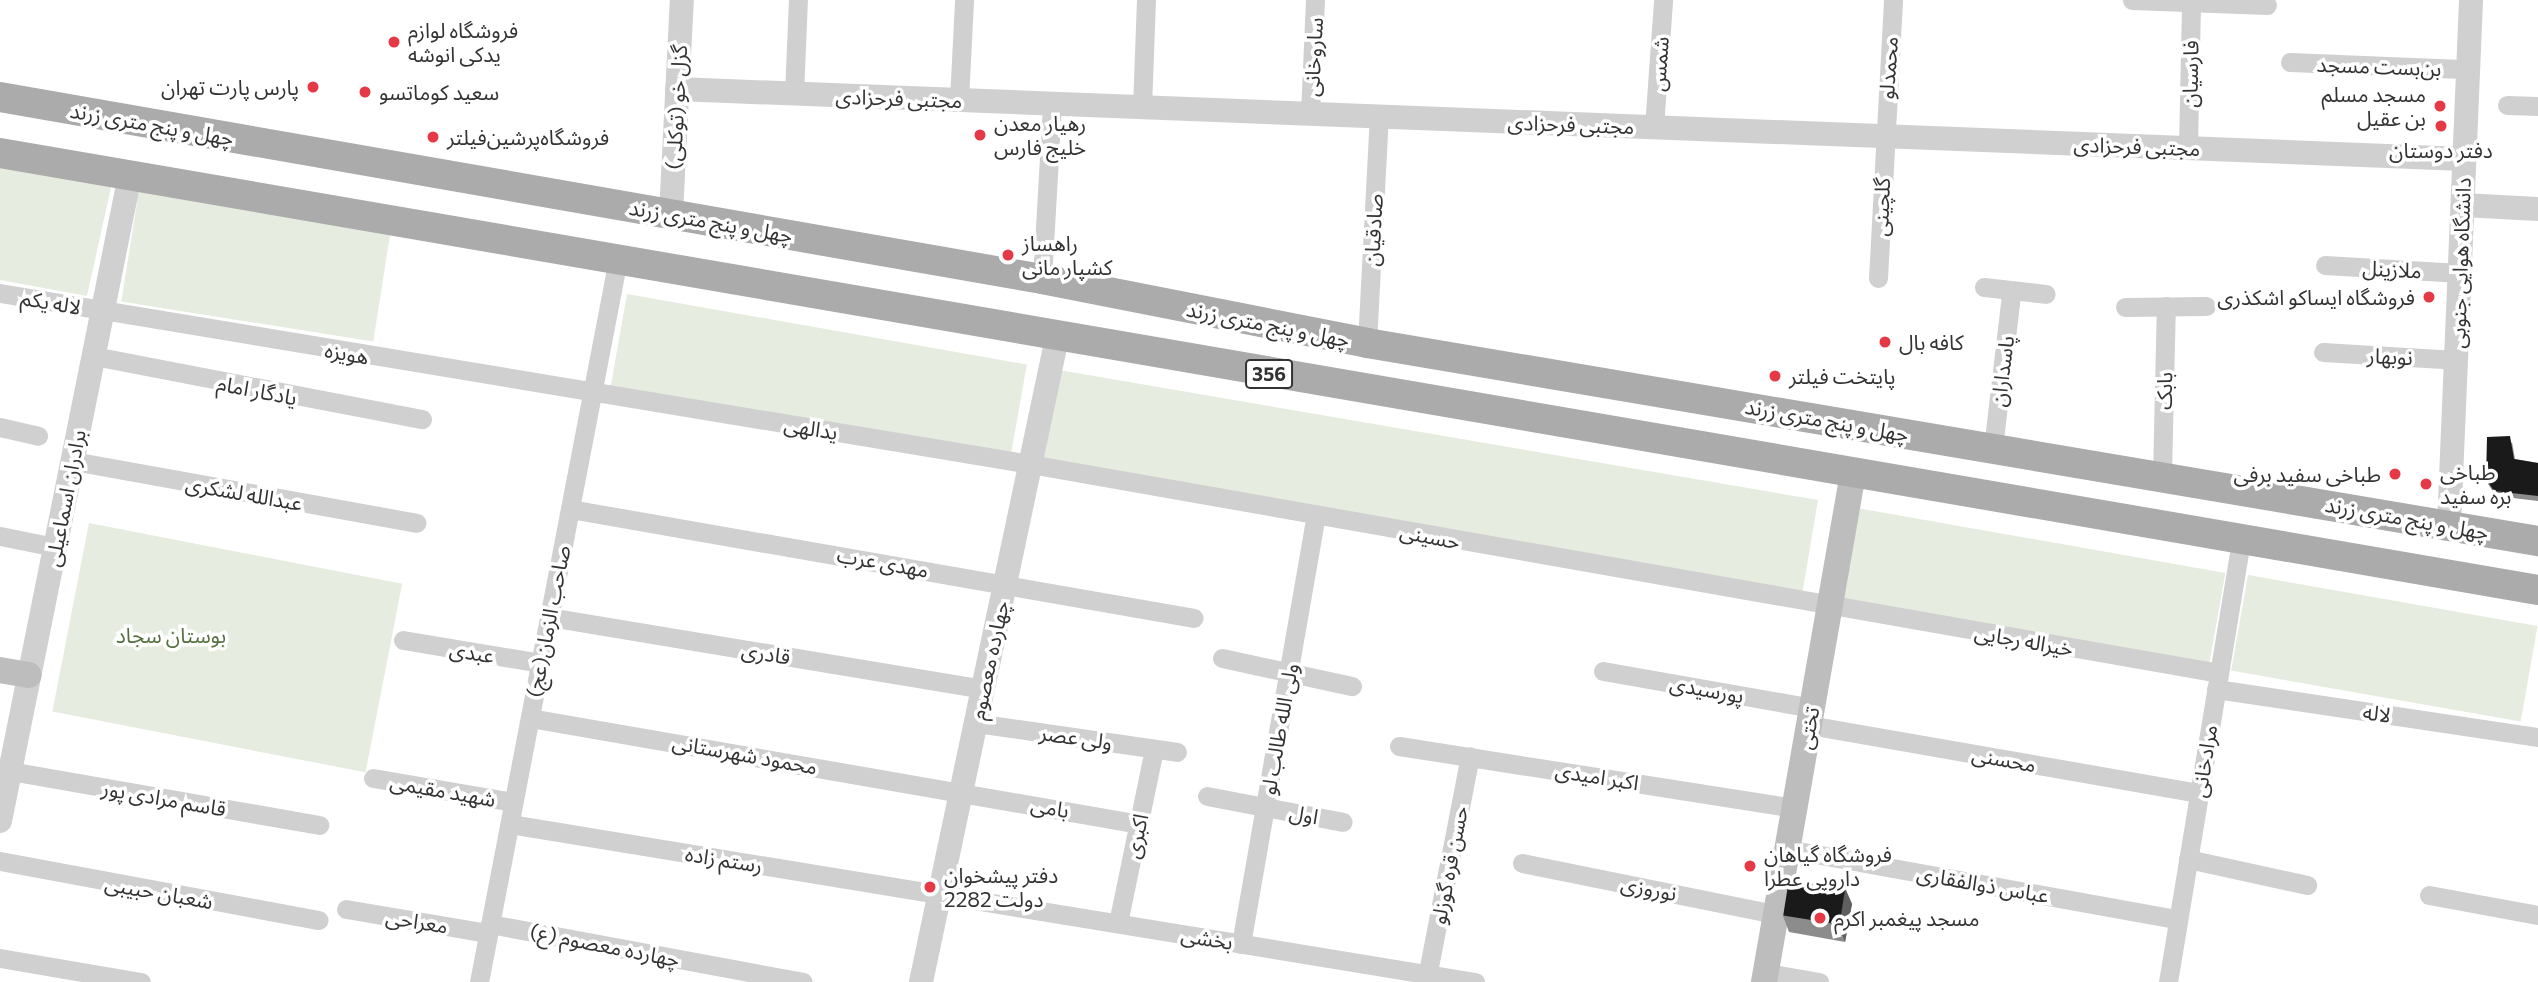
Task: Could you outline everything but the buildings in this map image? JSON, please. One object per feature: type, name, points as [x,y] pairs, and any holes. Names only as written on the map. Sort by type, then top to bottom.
[{"type":"main road","name":"چهل و پنج متری زرند","points":[[0,97],[1042,279],[1367,343],[2538,541]]},
{"type":"main road","name":"356","points":[[0,153],[618,259],[1057,338],[2538,590]]},
{"type":"main road","name":"تختی","points":[[1765,977],[1853,474]]},
{"type":"main road","points":[[2314,552],[2341,530],[2340,519],[2322,503]]},
{"type":"main road","points":[[2448,573],[2449,526]]},
{"type":"main road","points":[[0,670],[29,675]]},
{"type":"street","name":"گزل خو (توکلی)","points":[[671,214],[682,0]]},
{"type":"street","points":[[794,94],[798,0]]},
{"type":"street","points":[[959,100],[964,0]]},
{"type":"street","points":[[1142,108],[1146,0]]},
{"type":"street","name":"ساروخانی","points":[[1310,114],[1315,0]]},
{"type":"street","name":"شمس","points":[[1654,127],[1663,0]]},
{"type":"street","name":"محمدلو","points":[[1884,136],[1893,0]]},
{"type":"street","points":[[2132,0],[2267,5]]},
{"type":"street","name":"دانشگاه هوایی جنوبی","points":[[2449,526],[2471,0]]},
{"type":"street","name":"فارسیان","points":[[2188,148],[2191,1]]},
{"type":"street","name":"بن‌بست مسجد","points":[[2290,62],[2468,69]]},
{"type":"street","name":"مجتبی فرحزادی","points":[[677,89],[2465,159]]},
{"type":"street","points":[[1042,279],[1052,104]]},
{"type":"street","points":[[2507,105],[2538,106]]},
{"type":"street","name":"صادقیان","points":[[1367,343],[1379,117]]},
{"type":"street","name":"گلچینی","points":[[1878,278],[1884,136]]},
{"type":"street","name":"برادران اسماعیلی","points":[[1,814],[130,176]]},
{"type":"street","points":[[2463,205],[2538,209]]},
{"type":"street","name":"صاحب الزمان(عج)","points":[[479,982],[618,259]]},
{"type":"street","name":"ملازینل","points":[[2325,265],[2460,272]]},
{"type":"street","points":[[1983,288],[2011,294],[2046,294]]},
{"type":"street","name":"لاله یکم","points":[[0,293],[103,311]]},
{"type":"street","name":"پاسداران","points":[[1993,448],[2011,294]]},
{"type":"street","name":"بابک","points":[[2162,476],[2166,306]]},
{"type":"street","points":[[2125,307],[2206,306]]},
{"type":"street","name":"هویزه","points":[[103,311],[592,393]]},
{"type":"street","name":"چهارده معصوم","points":[[921,982],[1057,338]]},
{"type":"street","name":"نوبهار","points":[[2323,352],[2456,360]]},
{"type":"street","name":"یادگار امام","points":[[94,356],[422,419]]},
{"type":"street","name":"یدالهی","points":[[592,393],[1030,464]]},
{"type":"street","points":[[0,427],[38,436]]},
{"type":"street","name":"عبدالله لشکری","points":[[73,461],[416,523]]},
{"type":"street","name":"حسینی","points":[[1030,464],[1830,606]]},
{"type":"street","name":"مهدی عرب","points":[[570,509],[1005,582],[1194,618]]},
{"type":"street","name":"ولی الله طالب لو","points":[[1241,943],[1316,515]]},
{"type":"street","points":[[0,537],[55,547]]},
{"type":"street","name":"مرادخانی","points":[[2168,982],[2241,540]]},
{"type":"street","name":"خیراله رجایی","points":[[1830,606],[2218,681]]},
{"type":"street","name":"قادری","points":[[549,617],[983,689]]},
{"type":"street","name":"عبدی","points":[[403,640],[540,663]]},
{"type":"street","points":[[1222,658],[1289,669],[1352,686]]},
{"type":"street","name":"پورسیدی","points":[[1603,671],[1810,716]]},
{"type":"street","name":"لاله","points":[[2218,681],[2538,737]]},
{"type":"street","name":"محسنی","points":[[1810,716],[2199,793]]},
{"type":"street","name":"محمود شهرستانی","points":[[530,718],[961,791]]},
{"type":"street","name":"ولی عصر","points":[[976,723],[1177,752]]},
{"type":"street","name":"اکبر امیدی","points":[[1399,746],[1794,808]]},
{"type":"street","name":"اکبری","points":[[1118,923],[1154,749]]},
{"type":"street","name":"حسن قره گوزلو","points":[[1427,978],[1470,756]]},
{"type":"street","name":"قاسم مرادی پور","points":[[10,771],[319,825]]},
{"type":"street","name":"شهید مقیمی","points":[[373,778],[513,802]]},
{"type":"street","name":"بامی","points":[[961,791],[1139,824]]},
{"type":"street","name":"اول","points":[[1207,796],[1343,822]]},
{"type":"street","name":"رستم زاده","points":[[509,824],[939,894]]},
{"type":"street","name":"عباس ذوالفقاری","points":[[1787,849],[2179,919]]},
{"type":"street","points":[[2188,859],[2307,885]]},
{"type":"street","name":"شعبان حبیبی","points":[[0,861],[319,920]]},
{"type":"street","name":"نوروزی","points":[[1522,863],[1776,914]]},
{"type":"street","name":"بخشی","points":[[939,894],[1241,943],[1427,978],[1475,982]]},
{"type":"street","points":[[2429,895],[2538,915]]},
{"type":"street","name":"معراحی","points":[[346,909],[489,928]]},
{"type":"street","name":"چهارده معصوم (ع)","points":[[489,928],[803,982]]},
{"type":"street","points":[[0,958],[141,982]]},
{"type":"street","points":[[1765,977],[1819,982]]},
{"type":"green space","points":[[0,164],[112,183],[87,296],[0,280]]},
{"type":"green space","points":[[139,190],[391,230],[373,341],[121,302]]},
{"type":"green space","points":[[627,294],[1027,365],[1010,460],[610,390]]},
{"type":"green space","points":[[1053,369],[1818,500],[1802,595],[1046,462],[1037,450]]},
{"type":"green space","points":[[1857,508],[2225,573],[2208,668],[1840,604]]},
{"type":"green space","name":"بوستان سجاد","points":[[89,523],[402,584],[366,772],[52,711]]},
{"type":"green space","points":[[2248,575],[2538,626],[2521,722],[2231,671]]},
{"type":"place","name":"فروشگاه لوازم یدکی انوشه","points":[[394,42]]},
{"type":"place","name":"پارس پارت تهران","points":[[313,87]]},
{"type":"place","name":"سعید کوماتسو","points":[[365,92]]},
{"type":"place","name":"مسجد مسلم بن عقیل","points":[[2440,106]]},
{"type":"place","name":"دفتر دوستان","points":[[2441,126]]},
{"type":"place","name":"رهیار معدن خلیج فارس","points":[[980,135]]},
{"type":"place","name":"فروشگاه‌پرشین‌فیلتر","points":[[433,137]]},
{"type":"place","name":"راهساز کشپار مانی","points":[[1008,255]]},
{"type":"place","name":"فروشگاه ایساکو اشکذری","points":[[2429,297]]},
{"type":"place","name":"کافه بال","points":[[1885,342]]},
{"type":"place","name":"پایتخت فیلتر","points":[[1775,376]]},
{"type":"place","name":"طباخی سفید برفی","points":[[2395,474]]},
{"type":"place","name":"طباخی بره سفید","points":[[2426,484]]},
{"type":"place","name":"فروشگاه گیاهان دارویی عطرا","points":[[1750,866]]},
{"type":"place","name":"دفتر پیشخوان دولت 2282","points":[[930,887]]},
{"type":"place","name":"مسجد پیغمبر اکرم","points":[[1820,918]]}]
